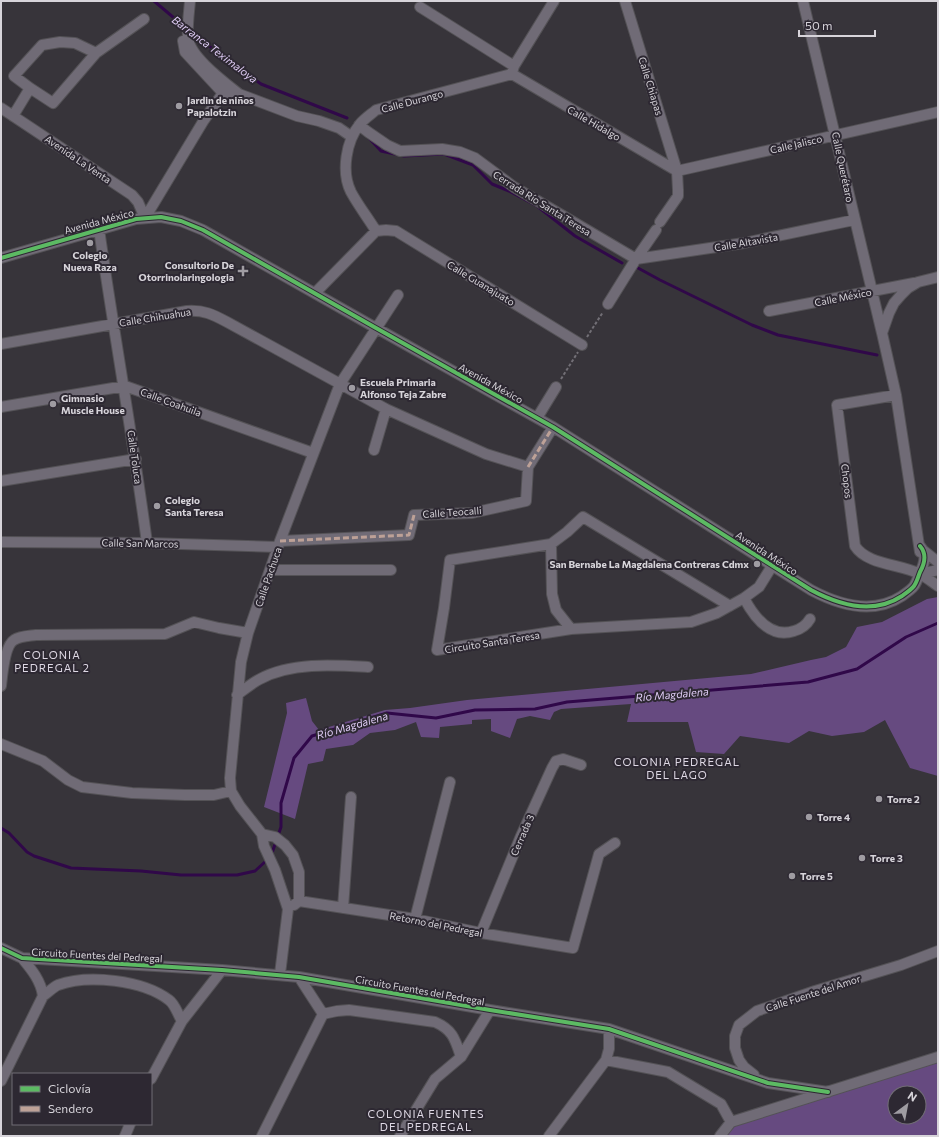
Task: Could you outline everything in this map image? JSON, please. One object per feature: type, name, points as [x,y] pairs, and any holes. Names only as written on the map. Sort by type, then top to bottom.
[{"type":"street","points":[[190,1],[185,52],[224,93],[239,94],[297,116],[319,121],[339,128],[352,137]]},
{"type":"street","points":[[513,70],[554,1]]},
{"type":"street","name":"Calle Chiapas","points":[[608,304],[636,258],[678,196],[676,171],[625,1]]},
{"type":"street","name":"Calle Querétaro","points":[[803,1],[882,333]]},
{"type":"street","name":"Calle Hidalgo","points":[[420,7],[513,70],[676,171]]},
{"type":"street","points":[[96,53],[75,43],[60,42],[42,45],[14,76],[53,103],[96,53],[144,19]]},
{"type":"street","points":[[187,41],[193,51],[208,67],[239,94]]},
{"type":"street","name":"Calle Durango","points":[[376,231],[351,191],[347,178],[346,161],[352,137],[359,125],[376,110],[513,70]]},
{"type":"street","points":[[13,116],[30,88]]},
{"type":"street","points":[[145,218],[204,120],[224,93]]},
{"type":"street","name":"Avenida La Venta","points":[[1,108],[132,195],[138,202],[145,218]]},
{"type":"street","name":"Calle Jalisco","points":[[676,171],[938,112]]},
{"type":"street","name":"Cerrada Río Santa Teresa","points":[[359,125],[374,137],[400,151],[442,150],[460,152],[475,158],[514,187],[636,258]]},
{"type":"street","name":"Avenida México","points":[[1,258],[128,220],[162,217],[181,221],[203,230],[553,427],[821,596],[850,606],[861,607],[893,602],[915,585],[920,574]]},
{"type":"street","name":"Calle Altavista","points":[[636,258],[744,243],[854,220]]},
{"type":"street","name":"Calle Toluca","points":[[99,229],[113,324],[125,386],[147,543]]},
{"type":"street","points":[[315,293],[376,231]]},
{"type":"street","name":"Calle Guanajuato","points":[[376,231],[396,231],[582,345]]},
{"type":"street","points":[[920,574],[922,549],[896,396],[882,333],[894,303],[908,288],[918,282],[938,277]]},
{"type":"street","name":"Calle México","points":[[769,311],[918,282]]},
{"type":"street","name":"Calle Pachuca","points":[[231,791],[230,778],[237,695],[241,662],[248,633],[279,544],[340,384],[398,296]]},
{"type":"street","name":"Calle Chihuahua","points":[[1,344],[199,310],[210,313],[386,409],[486,454],[528,467]]},
{"type":"street","name":"Calle Coahuila","points":[[1,407],[125,386],[313,453]]},
{"type":"street","points":[[537,418],[556,387]]},
{"type":"street","name":"Chopos","points":[[896,396],[837,405],[855,546],[862,554],[873,559],[920,574]]},
{"type":"street","points":[[374,450],[386,409]]},
{"type":"street","points":[[528,467],[553,427]]},
{"type":"street","points":[[1,481],[136,459]]},
{"type":"street","name":"Calle Teocalli","points":[[414,514],[472,513],[526,501],[528,467]]},
{"type":"street","name":"Calle San Marcos","points":[[1,542],[279,544],[409,535],[414,514]]},
{"type":"street","name":"Circuito Santa Teresa","points":[[730,606],[583,517],[567,532],[550,544],[450,560],[437,650],[571,629],[691,622],[704,618],[730,606],[744,598],[759,587],[772,566]]},
{"type":"street","points":[[550,544],[552,594],[556,610],[571,629]]},
{"type":"street","points":[[922,549],[938,562]]},
{"type":"street","points":[[271,570],[391,570]]},
{"type":"street","points":[[920,574],[938,570]]},
{"type":"street","points":[[920,574],[938,586]]},
{"type":"street","points":[[744,598],[759,620],[767,628],[775,632],[784,634],[799,630],[806,625],[810,619]]},
{"type":"street","points":[[1,686],[2,672],[9,646],[13,640],[20,638],[36,635],[165,634],[194,622],[248,633]]},
{"type":"street","points":[[237,695],[260,679],[282,670],[316,666],[368,667]]},
{"type":"street","points":[[1,744],[43,761],[68,780],[82,787],[132,793],[185,795],[214,795],[231,791],[240,806],[262,834],[264,846],[288,909],[280,974]]},
{"type":"street","name":"Cerrada 3","points":[[480,933],[521,836],[556,761],[563,759],[581,765]]},
{"type":"street","points":[[415,919],[450,782]]},
{"type":"street","points":[[343,908],[351,797]]},
{"type":"street","points":[[262,834],[274,837],[285,845],[293,855],[298,872],[299,901],[288,909]]},
{"type":"street","name":"Retorno del Pedregal","points":[[299,901],[415,919],[480,933],[573,948],[600,854],[616,843]]},
{"type":"street","name":"Circuito Fuentes del Pedregal","points":[[1,948],[22,958],[280,974],[609,1029],[768,1083],[828,1092]]},
{"type":"street","name":"Calle Fuente del Amor","points":[[768,1083],[752,1074],[739,1060],[735,1048],[735,1036],[738,1025],[757,1011],[815,991],[901,965],[938,951]]},
{"type":"street","points":[[22,958],[34,973],[42,987],[44,996]]},
{"type":"street","points":[[152,1077],[182,1021],[222,970]]},
{"type":"street","points":[[300,977],[323,1014]]},
{"type":"street","points":[[1,1081],[44,996],[57,985],[89,979],[132,983],[150,989],[170,1000],[182,1021]]},
{"type":"street","points":[[323,1014],[349,1010],[435,1022],[445,1027],[454,1036],[462,1057]]},
{"type":"street","points":[[400,1136],[436,1079],[462,1057],[490,1010]]},
{"type":"street","points":[[262,1136],[323,1014]]},
{"type":"street","points":[[549,1136],[606,1060],[609,1049],[609,1029]]},
{"type":"street","name":"Circuito Fuentes del Pedregal","points":[[731,1122],[938,1057]]},
{"type":"street","points":[[606,1060],[668,1072],[721,1104],[731,1122],[720,1136]]},
{"type":"street","points":[[125,1136],[130,1125]]},
{"type":"shaded area","points":[[938,597],[938,776],[910,768],[885,720],[864,732],[832,736],[809,731],[789,743],[740,736],[724,754],[696,752],[688,722],[627,722],[631,704],[561,709],[554,712],[550,720],[530,716],[517,719],[510,738],[491,731],[491,719],[472,720],[472,724],[440,727],[439,738],[421,737],[416,722],[395,730],[370,733],[353,745],[326,749],[323,761],[308,764],[295,819],[264,807],[287,713],[286,703],[306,698],[312,721],[319,730],[385,710],[467,700],[751,674],[826,657],[846,647],[857,627],[882,622],[927,599]]},
{"type":"shaded area","points":[[938,1057],[938,1136],[720,1136],[731,1122]]},
{"type":"waterway","name":"Barranca Teximaloya","points":[[154,1],[186,28]]},
{"type":"waterway","name":"Barranca Teximaloya","points":[[190,32],[261,84],[347,118]]},
{"type":"waterway","points":[[368,137],[381,151],[404,156],[444,154],[473,165],[492,184],[537,206],[575,236],[622,263]]},
{"type":"waterway","points":[[638,268],[752,325],[778,335],[877,355]]},
{"type":"waterway","name":"Río Magdalena","points":[[271,856],[281,827],[281,803],[294,758],[312,736],[387,713],[436,718],[475,710],[535,709],[567,702],[808,682],[857,669],[906,637],[938,623]]},
{"type":"waterway","name":"Río Magdalena","points":[[1,828],[9,833],[27,852],[34,856],[71,868],[141,871],[181,875],[237,875],[255,871],[267,860]]},
{"type":"marked path","points":[[528,467],[553,427]]},
{"type":"marked path","points":[[280,541],[409,535],[414,515]]},
{"type":"cycle path","points":[[1,258],[136,219],[161,217],[181,221],[203,230],[553,427],[811,590],[833,600],[844,604],[868,606],[891,602],[902,596],[916,583],[923,565],[924,552],[920,546]]},
{"type":"cycle path","points":[[1,948],[22,958],[222,970],[299,977],[609,1029],[768,1083],[828,1092]]},
{"type":"place","name":"Jardin de niños Papalotzin","points":[[179,106]]},
{"type":"place","name":"Colegio Nueva Raza","points":[[90,243]]},
{"type":"place","name":"Consultorio De Otorrinolaringologia","points":[[243,271]]},
{"type":"place","name":"Escuela Primaria Alfonso Teja Zabre","points":[[352,388]]},
{"type":"place","name":"Gimnasio Muscle House","points":[[53,404]]},
{"type":"place","name":"Colegio Santa Teresa","points":[[157,506]]},
{"type":"place","name":"San Bernabe La Magdalena Contreras Cdmx","points":[[757,564]]},
{"type":"place","name":"Torre 2","points":[[879,799]]},
{"type":"place","name":"Torre 4","points":[[809,817]]},
{"type":"place","name":"Torre 3","points":[[862,858]]},
{"type":"place","name":"Torre 5","points":[[792,876]]},
{"type":"district","name":"COLONIA PEDREGAL 2","points":[[52,660]]},
{"type":"district","name":"COLONIA PEDREGAL DEL LAGO","points":[[677,767]]},
{"type":"district","name":"COLONIA FUENTES DEL PEDREGAL","points":[[426,1119]]}]
